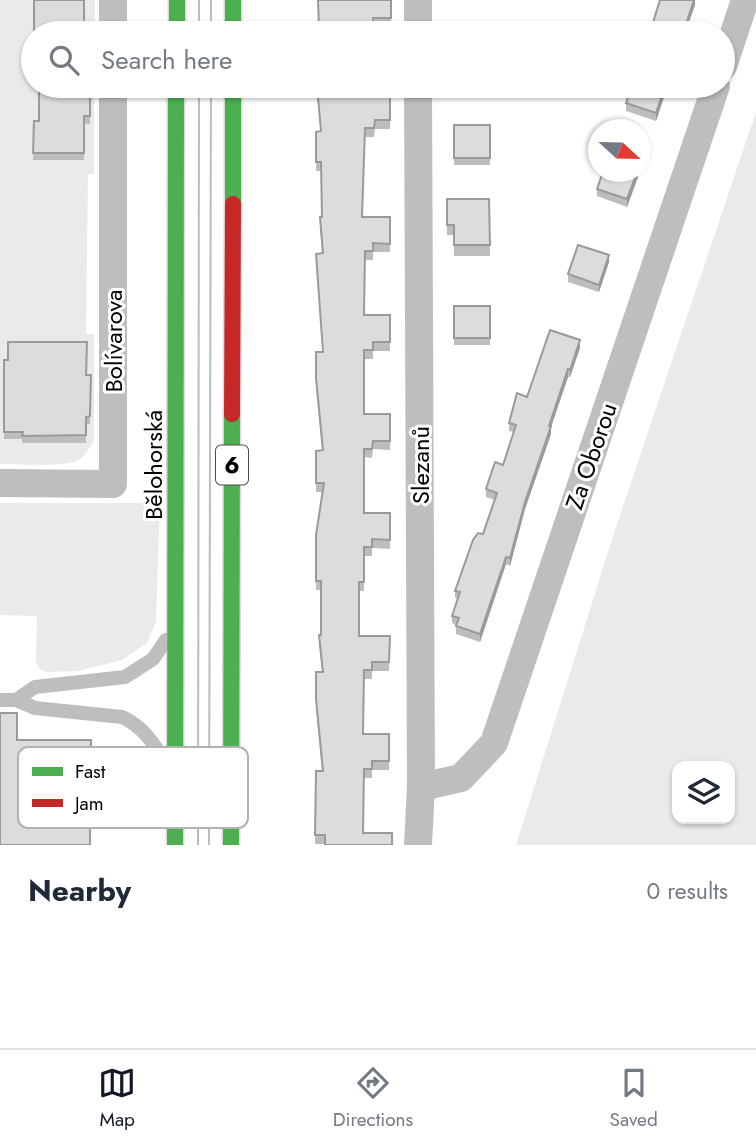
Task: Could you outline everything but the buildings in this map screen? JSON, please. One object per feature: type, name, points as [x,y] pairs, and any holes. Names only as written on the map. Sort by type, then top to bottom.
[{"type":"main road","points":[[177,0],[177,21]]},
{"type":"main road","points":[[233,0],[233,21]]},
{"type":"main road","name":"Bělohorská","points":[[175,747],[176,98]]},
{"type":"main road","name":"6","points":[[231,747],[233,98]]},
{"type":"street","points":[[113,0],[113,21]]},
{"type":"street","points":[[418,0],[418,21]]},
{"type":"street","points":[[735,30],[745,0]]},
{"type":"street","name":"Bolívarova","points":[[0,483],[113,484],[113,98]]},
{"type":"street","name":"Slezanů","points":[[418,98],[421,787],[418,845]]},
{"type":"street","name":"Za Oborou","points":[[421,787],[461,778],[494,743],[712,98]]},
{"type":"lane","points":[[16,700],[35,687],[114,679],[135,672],[153,659],[162,648],[175,609]]},
{"type":"lane","points":[[0,700],[16,700],[35,708],[114,715],[128,720],[155,747]]},
{"type":"shaded area","points":[[0,0],[40,0],[34,4],[34,21],[21,21],[21,98],[47,98],[83,160],[88,98],[94,98],[94,174],[88,174],[86,334],[94,334],[94,439],[83,457],[77,461],[51,465],[0,464]],"holes":[[[8,368],[90,383],[90,424],[86,424],[86,443],[23,443],[23,439],[4,439],[3,408]]]},
{"type":"shaded area","points":[[84,0],[95,0],[95,21],[84,21]]},
{"type":"shaded area","points":[[756,112],[756,845],[516,845],[614,533]]},
{"type":"shaded area","points":[[0,503],[160,503],[156,622],[147,643],[122,660],[78,671],[47,672],[40,669],[36,662],[37,616],[0,615]]},
{"type":"tram line","points":[[199,0],[199,21]]},
{"type":"tram line","points":[[211,0],[211,21]]},
{"type":"tram line","points":[[198,747],[199,98]]},
{"type":"tram line","points":[[209,747],[211,98]]},
{"type":"tram line","points":[[198,828],[198,845]]},
{"type":"tram line","points":[[209,828],[209,845]]},
{"type":"traffic: fast","points":[[177,0],[177,21]]},
{"type":"traffic: fast","points":[[233,0],[233,21]]},
{"type":"traffic: fast","points":[[175,747],[176,98]]},
{"type":"traffic: fast","points":[[233,98],[233,204]]},
{"type":"traffic: fast","points":[[231,747],[232,414]]},
{"type":"traffic: fast","points":[[175,828],[175,845]]},
{"type":"traffic: fast","points":[[231,828],[231,845]]},
{"type":"traffic: jam","points":[[232,414],[233,204]]}]
